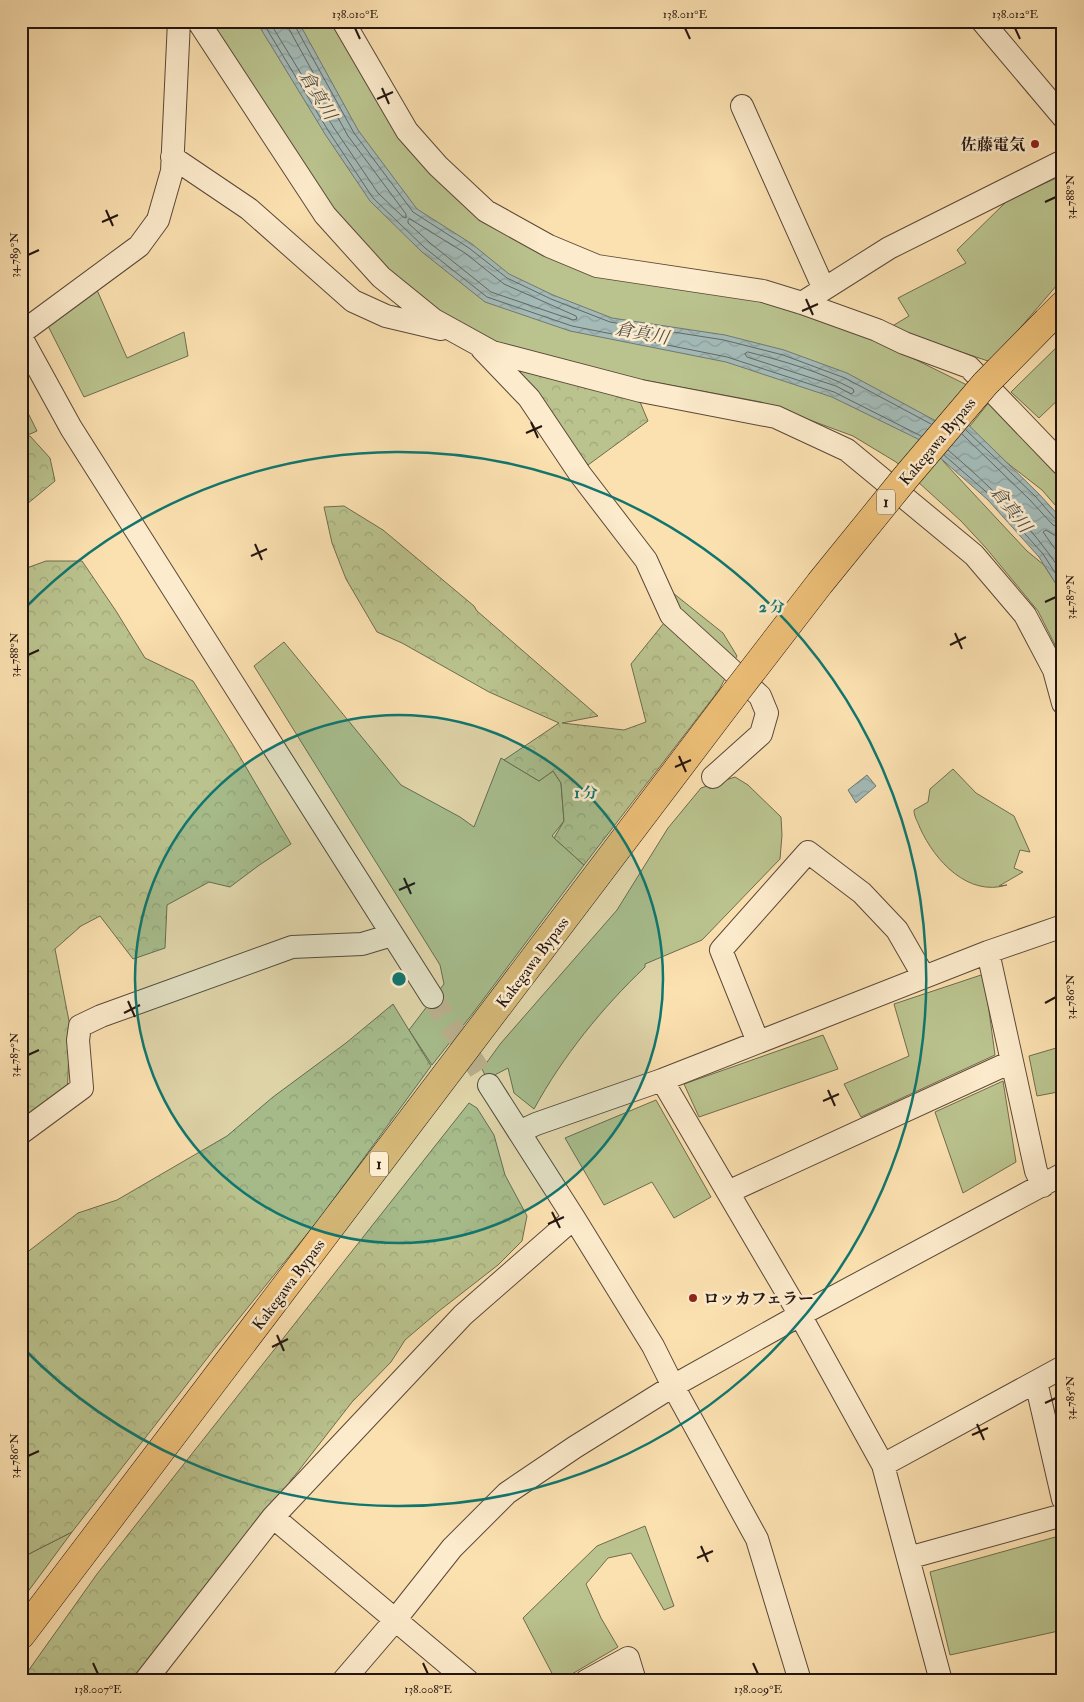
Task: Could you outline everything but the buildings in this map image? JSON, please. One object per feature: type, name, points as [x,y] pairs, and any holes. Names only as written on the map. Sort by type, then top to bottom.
[{"type":"highway","name":"Kakegawa Bypass","points":[[21,1634],[820,582],[985,384],[1055,313]]},
{"type":"street","points":[[179,21],[172,170],[158,220],[139,246],[21,335],[71,428],[432,997]]},
{"type":"street","points":[[198,21],[325,215],[381,277],[434,320],[492,352],[641,391],[776,418],[847,450],[974,555],[1025,615],[1054,670],[1063,703]]},
{"type":"street","points":[[343,21],[407,131],[438,166],[486,211],[548,246],[597,266],[763,291],[877,330],[904,343],[969,367],[1063,466]]},
{"type":"street","points":[[982,21],[1063,117]]},
{"type":"street","points":[[742,106],[824,289]]},
{"type":"street","points":[[172,157],[249,209],[353,301],[386,316],[458,334]]},
{"type":"street","points":[[802,303],[889,248],[1063,161]]},
{"type":"street","points":[[478,345],[529,398],[580,474],[646,560],[671,615],[760,696],[767,714],[761,734],[713,777]]},
{"type":"street","points":[[758,1042],[721,950],[808,852],[862,893],[897,930],[924,977]]},
{"type":"street","points":[[519,1132],[536,1124],[662,1080],[988,952],[1063,926]]},
{"type":"street","points":[[21,1132],[82,1088],[78,1040],[80,1026],[101,1016],[292,947],[362,944],[392,935]]},
{"type":"street","points":[[988,952],[1036,1171],[1043,1186]]},
{"type":"street","points":[[728,1192],[1011,1062]]},
{"type":"street","points":[[662,1080],[800,1315],[883,1465],[941,1681]]},
{"type":"street","points":[[489,1085],[653,1346],[757,1539],[800,1681]]},
{"type":"street","points":[[343,1681],[396,1619],[452,1548],[507,1493],[575,1447],[673,1386],[800,1315],[1063,1174]]},
{"type":"street","points":[[145,1681],[273,1517],[462,1315],[574,1218]]},
{"type":"street","points":[[883,1465],[1063,1367]]},
{"type":"street","points":[[1036,1382],[1063,1499]]},
{"type":"street","points":[[908,1558],[1063,1516]]},
{"type":"street","points":[[273,1517],[468,1681]]},
{"type":"street","points":[[586,1681],[628,1658],[635,1681]]},
{"type":"green space","points":[[201,21],[343,21],[464,200],[558,250],[811,312],[892,348],[967,385],[943,461],[1027,551],[1044,565],[1063,595],[1063,661],[1038,611],[961,521],[896,462],[853,436],[761,402],[492,352],[398,291],[306,186]]},
{"type":"green space","points":[[1063,175],[1063,278],[991,362],[889,328],[909,316],[898,298],[966,263],[957,250],[1008,200]]},
{"type":"green space","points":[[97,290],[127,358],[184,332],[188,356],[84,397],[47,324]]},
{"type":"green space","points":[[1063,341],[1063,395],[1039,418],[1011,392]]},
{"type":"green space","points":[[503,363],[638,397],[648,421],[588,465]]},
{"type":"green space","points":[[21,399],[37,431],[21,438]]},
{"type":"green space","points":[[990,401],[1063,475],[1063,514],[1042,490],[966,431]]},
{"type":"green space","points":[[30,436],[50,458],[55,481],[21,509],[21,440]]},
{"type":"green space","points":[[344,506],[383,530],[474,606],[477,611],[598,716],[562,723],[624,730],[646,722],[631,664],[664,623],[673,593],[723,633],[737,656],[719,690],[584,865],[554,838],[564,821],[561,783],[553,771],[539,781],[504,760],[559,723],[489,692],[402,643],[377,632],[346,579],[332,543],[324,507]]},
{"type":"green space","points":[[46,561],[82,561],[145,658],[193,681],[291,844],[230,887],[209,882],[167,905],[165,948],[133,959],[100,916],[81,926],[55,949],[70,1026],[67,1099],[21,1126],[21,570]]},
{"type":"green space","points":[[284,642],[401,785],[460,817],[474,827],[501,758],[539,781],[553,771],[561,783],[564,821],[552,836],[584,865],[432,1065],[409,1030],[444,984],[440,965],[254,666]]},
{"type":"green space","points":[[953,769],[976,793],[1014,816],[1030,852],[1020,850],[1014,868],[1023,872],[999,886],[1007,885],[993,887],[979,886],[966,881],[954,873],[934,853],[920,828],[914,810],[928,802],[930,789]]},
{"type":"green space","points":[[735,777],[748,785],[781,817],[780,859],[702,940],[645,964],[645,967],[584,1033],[545,1089],[534,1109],[514,1093],[508,1068],[487,1079],[482,1069],[501,1043],[617,910],[668,828],[701,788]]},
{"type":"green space","points":[[984,974],[995,1055],[861,1117],[844,1084],[909,1056],[894,1004]]},
{"type":"green space","points":[[393,1004],[431,1066],[320,1218],[212,1352],[72,1532],[21,1558],[21,1257],[78,1213],[117,1200],[227,1136],[273,1097],[346,1043]]},
{"type":"green space","points":[[823,1035],[838,1069],[699,1117],[684,1084]]},
{"type":"green space","points":[[1063,1046],[1063,1091],[1037,1096],[1029,1056]]},
{"type":"green space","points":[[1003,1081],[1016,1162],[963,1193],[935,1112]]},
{"type":"green space","points":[[656,1100],[711,1197],[674,1218],[652,1182],[604,1205],[565,1138]]},
{"type":"green space","points":[[469,1103],[477,1108],[494,1135],[505,1175],[527,1216],[522,1241],[498,1265],[405,1340],[391,1362],[352,1402],[135,1681],[21,1681],[97,1574]]},
{"type":"green space","points":[[645,1526],[674,1606],[664,1610],[631,1553],[608,1558],[586,1584],[601,1618],[618,1647],[560,1681],[556,1681],[523,1618],[597,1546]]},
{"type":"green space","points":[[72,1532],[21,1601],[21,1558]]},
{"type":"green space","points":[[1059,1536],[1063,1561],[1063,1630],[950,1655],[930,1572]]},
{"type":"water","name":"倉真川","points":[[256,21],[298,21],[358,130],[417,209],[472,244],[509,274],[553,295],[612,318],[725,335],[784,350],[847,373],[936,421],[949,406],[1063,520],[1063,595],[1039,557],[988,500],[920,440],[832,397],[726,362],[570,331],[485,302],[422,252],[370,201],[325,134]]},
{"type":"water","points":[[867,775],[876,786],[856,803],[848,790]]},
{"type":"tunnel","points":[[432,997],[489,1085]]},
{"type":"place","name":"佐藤電気","points":[[1035,144]]},
{"type":"place","name":"ロッカフェラー","points":[[693,1298]]}]
